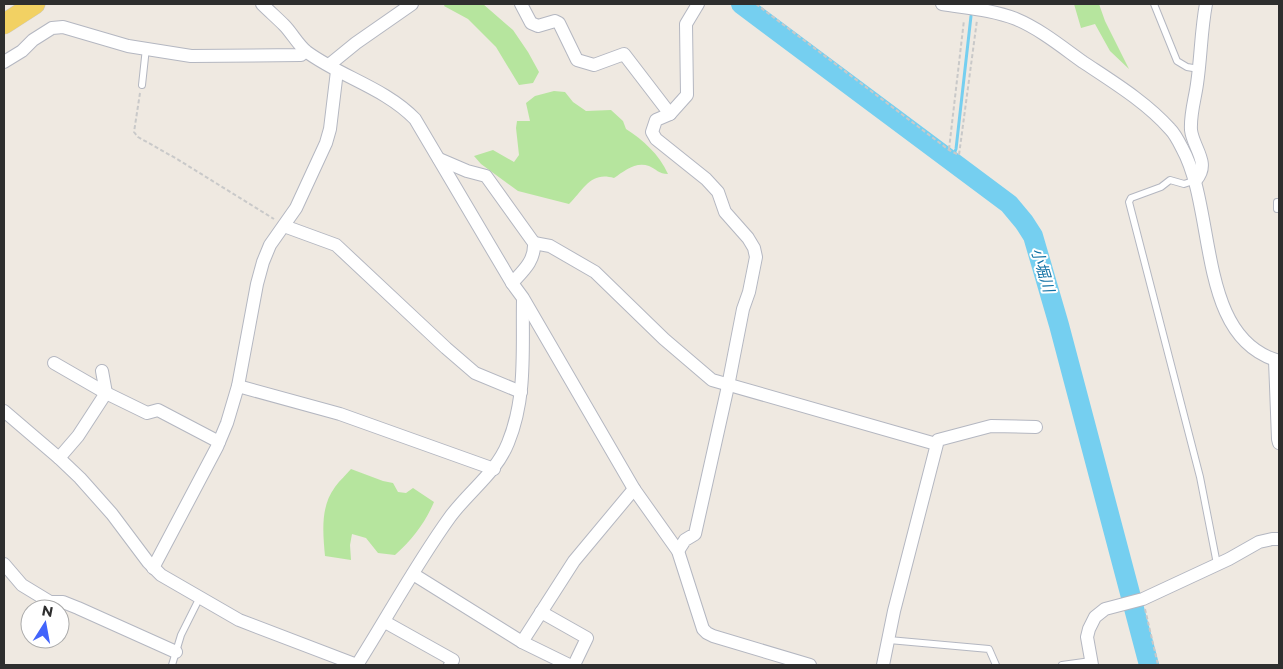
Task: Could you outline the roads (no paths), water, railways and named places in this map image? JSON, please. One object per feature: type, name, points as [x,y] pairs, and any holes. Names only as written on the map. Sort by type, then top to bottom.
[{"type":"main road","points":[[4,24],[35,4]]},
{"type":"street","points":[[262,4],[284,25],[305,51],[388,97],[403,107],[415,120],[512,283],[523,298],[634,489],[678,551],[699,620],[707,633],[810,665]]},
{"type":"street","points":[[154,568],[227,423],[238,386],[257,284],[270,245],[296,208],[326,143],[331,122],[333,68],[356,43],[412,4]]},
{"type":"street","points":[[521,4],[531,23],[538,26],[555,21],[559,23],[577,60],[594,65],[624,54],[670,114]]},
{"type":"street","points":[[678,551],[686,540],[695,534],[728,386],[742,309],[749,292],[756,257],[754,248],[748,238],[725,212],[718,192],[706,179],[656,139],[652,132],[656,120],[670,114],[687,94],[686,24],[698,4]]},
{"type":"street","points":[[942,4],[1000,14],[1018,20],[1116,84],[1171,129],[1182,148],[1196,180],[1217,287],[1227,316],[1234,328],[1252,348],[1277,361],[1279,443]]},
{"type":"street","points":[[1196,180],[1202,174],[1202,161],[1191,130],[1206,4]]},
{"type":"street","points":[[4,62],[52,28],[63,27],[128,46],[191,56],[301,55],[305,51]]},
{"type":"street","points":[[439,158],[467,171],[486,176],[534,243],[529,266],[512,283]]},
{"type":"street","points":[[284,226],[336,245],[475,373],[521,392]]},
{"type":"street","points":[[534,243],[550,246],[595,272],[664,339],[712,380],[936,444]]},
{"type":"street","points":[[6,418],[60,458],[112,514],[154,568],[161,574],[239,620],[357,665],[451,516],[494,469],[502,457],[520,404],[523,298]]},
{"type":"street","points":[[54,363],[106,393],[148,413],[158,410],[219,442]]},
{"type":"street","points":[[60,458],[78,436],[106,393],[102,371]]},
{"type":"street","points":[[238,386],[340,414],[494,469]]},
{"type":"street","points":[[883,665],[894,611],[938,440],[991,426],[1036,426]]},
{"type":"street","points":[[522,642],[574,561],[634,489]]},
{"type":"street","points":[[1092,663],[1087,637],[1095,617],[1105,609],[1136,601],[1260,542],[1272,539],[1279,540]]},
{"type":"street","points":[[4,564],[22,585],[50,602],[63,602],[176,652]]},
{"type":"street","points":[[413,574],[522,642],[569,665]]},
{"type":"street","points":[[542,612],[587,638],[574,665]]},
{"type":"street","points":[[385,622],[453,660],[450,665]]},
{"type":"lane","points":[[1154,4],[1177,61],[1187,67],[1199,69]]},
{"type":"lane","points":[[142,85],[146,48]]},
{"type":"lane","points":[[1196,180],[1184,184],[1170,180],[1161,187],[1131,198],[1129,202],[1200,477],[1217,564]]},
{"type":"lane","points":[[172,665],[181,635],[201,596]]},
{"type":"lane","points":[[889,640],[989,648],[996,665]]},
{"type":"lane","points":[[1062,665],[1092,663]]},
{"type":"waterway","name":"小堀川","points":[[741,4],[1009,204],[1033,236],[1059,325],[1149,665]]},
{"type":"waterway","points":[[951,161],[956,149],[971,16]]}]
